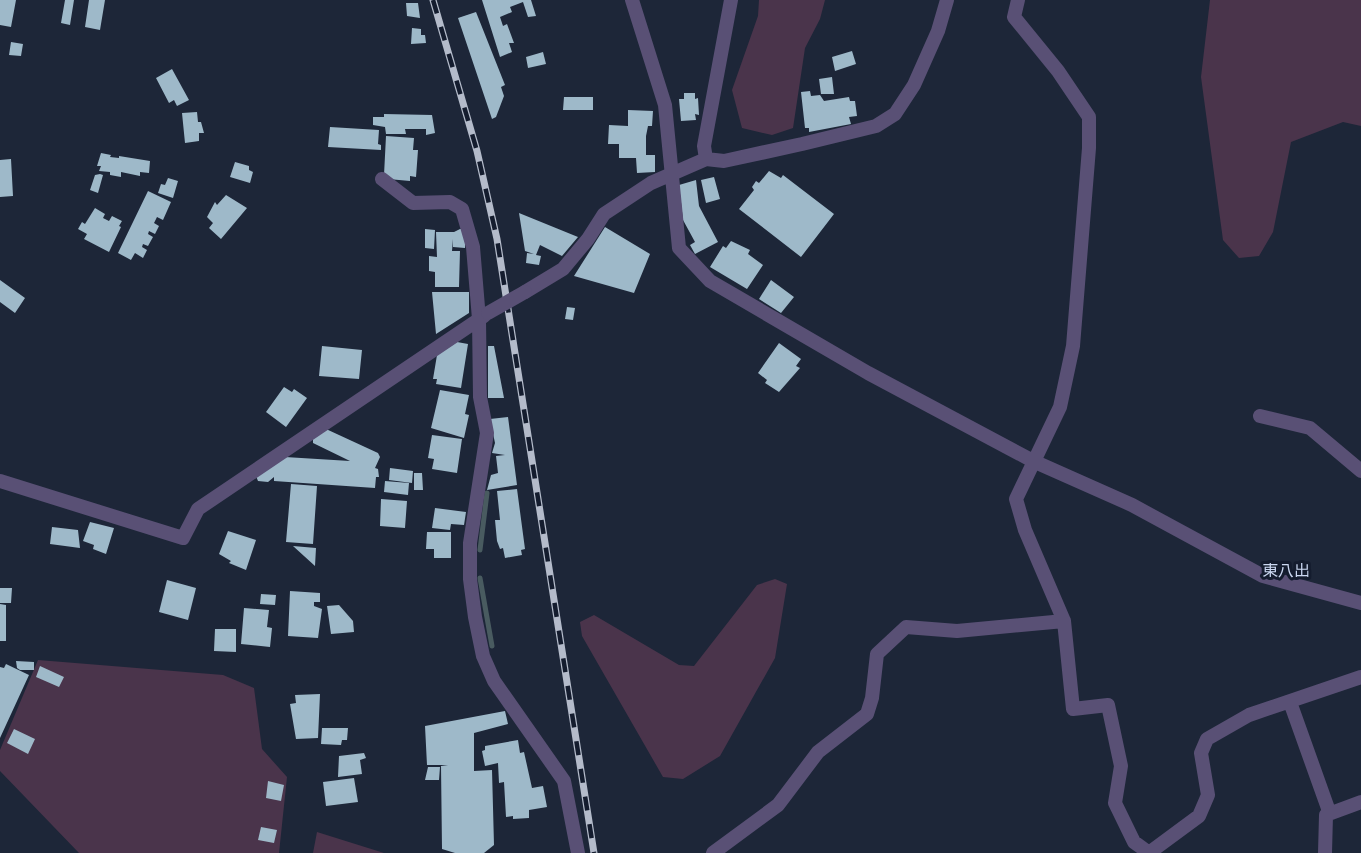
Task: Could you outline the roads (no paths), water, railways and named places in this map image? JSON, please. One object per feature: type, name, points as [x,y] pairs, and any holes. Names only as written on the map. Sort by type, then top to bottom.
[{"type":"street","points":[[632,0],[666,105],[679,248],[710,281],[868,373],[1033,461],[1132,505],[1263,576],[1361,603]]},
{"type":"street","points":[[706,159],[704,146],[731,0]]},
{"type":"street","points":[[0,481],[183,538],[198,509],[483,316],[563,269],[588,239],[604,214],[651,183],[706,159],[724,161],[802,144],[876,126],[895,114],[914,85],[938,32],[947,0]]},
{"type":"street","points":[[1018,0],[1014,17],[1058,71],[1089,117],[1073,346],[1060,407],[1016,499],[1025,530],[1064,621],[1073,709],[1108,705],[1121,766],[1115,803],[1134,842],[1149,853],[1199,816],[1208,795],[1202,753],[1207,739],[1249,715],[1361,677]]},
{"type":"street","points":[[382,179],[413,203],[450,202],[462,209],[473,248],[483,316],[480,397],[487,433],[470,543],[470,579],[475,617],[483,656],[494,681],[564,781],[578,853]]},
{"type":"street","points":[[1260,416],[1310,428],[1361,471]]},
{"type":"street","points":[[713,853],[778,805],[818,752],[867,714],[872,698],[877,654],[906,627],[957,631],[1064,621]]},
{"type":"street","points":[[1290,702],[1330,814]]},
{"type":"street","points":[[1325,853],[1326,815],[1361,802]]},
{"type":"waterway","points":[[480,550],[487,493]]},
{"type":"waterway","points":[[480,578],[492,646]]},
{"type":"railway","points":[[433,0],[477,151],[497,239],[594,853]]},
{"type":"district","name":"東八出","points":[[1286,570]]}]
